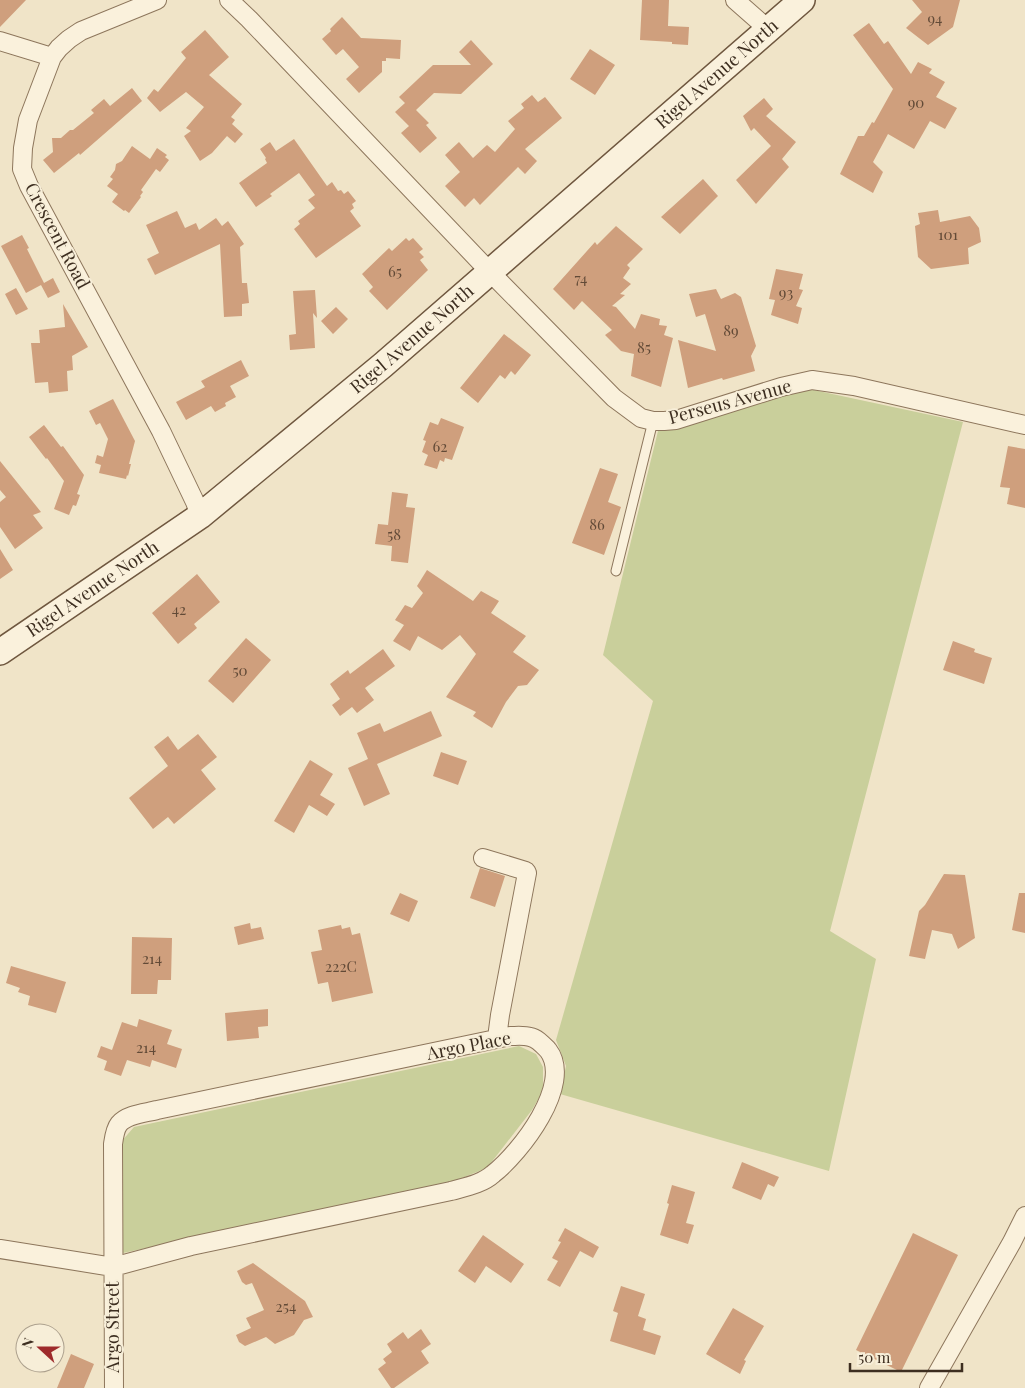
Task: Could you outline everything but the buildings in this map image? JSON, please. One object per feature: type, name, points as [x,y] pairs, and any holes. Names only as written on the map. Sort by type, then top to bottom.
[{"type":"main road","name":"Rigel Avenue North","points":[[763,26],[786,0]]},
{"type":"main road","name":"Rigel Avenue North","points":[[0,652],[198,509],[382,365],[485,267],[763,26],[802,0]]},
{"type":"main road","name":"Rigel Avenue North","points":[[0,641],[198,509]]},
{"type":"street","name":"Crescent Road","points":[[157,0],[81,31],[59,48],[52,57],[28,120],[23,148],[22,169],[29,186],[161,431],[198,509]]},
{"type":"street","points":[[229,0],[485,267]]},
{"type":"street","points":[[735,0],[763,26]]},
{"type":"street","points":[[0,41],[52,57]]},
{"type":"street","name":"Perseus Avenue","points":[[485,267],[614,398],[641,418],[664,421],[676,420],[781,387],[812,380],[854,386],[1025,426]]},
{"type":"street","points":[[483,858],[528,873],[497,1038]]},
{"type":"street","name":"Argo Place","points":[[510,1036],[530,1037],[542,1043],[554,1061],[555,1073],[550,1096],[542,1116],[524,1142],[509,1159],[492,1175],[474,1184],[451,1191],[209,1242],[113,1267],[113,1144],[118,1125],[130,1117],[510,1036]]},
{"type":"street","points":[[928,1388],[1025,1216]]},
{"type":"street","points":[[0,1249],[113,1267]]},
{"type":"street","name":"Argo Street","points":[[113,1267],[114,1388]]},
{"type":"lane","points":[[616,570],[652,420]]},
{"type":"green space","points":[[809,389],[963,422],[830,931],[876,959],[829,1171],[560,1094],[566,1066],[556,1040],[653,701],[603,655],[658,431]]},
{"type":"green space","points":[[519,1046],[536,1054],[543,1067],[543,1091],[532,1110],[487,1168],[444,1185],[123,1253],[121,1142],[134,1127]]}]
